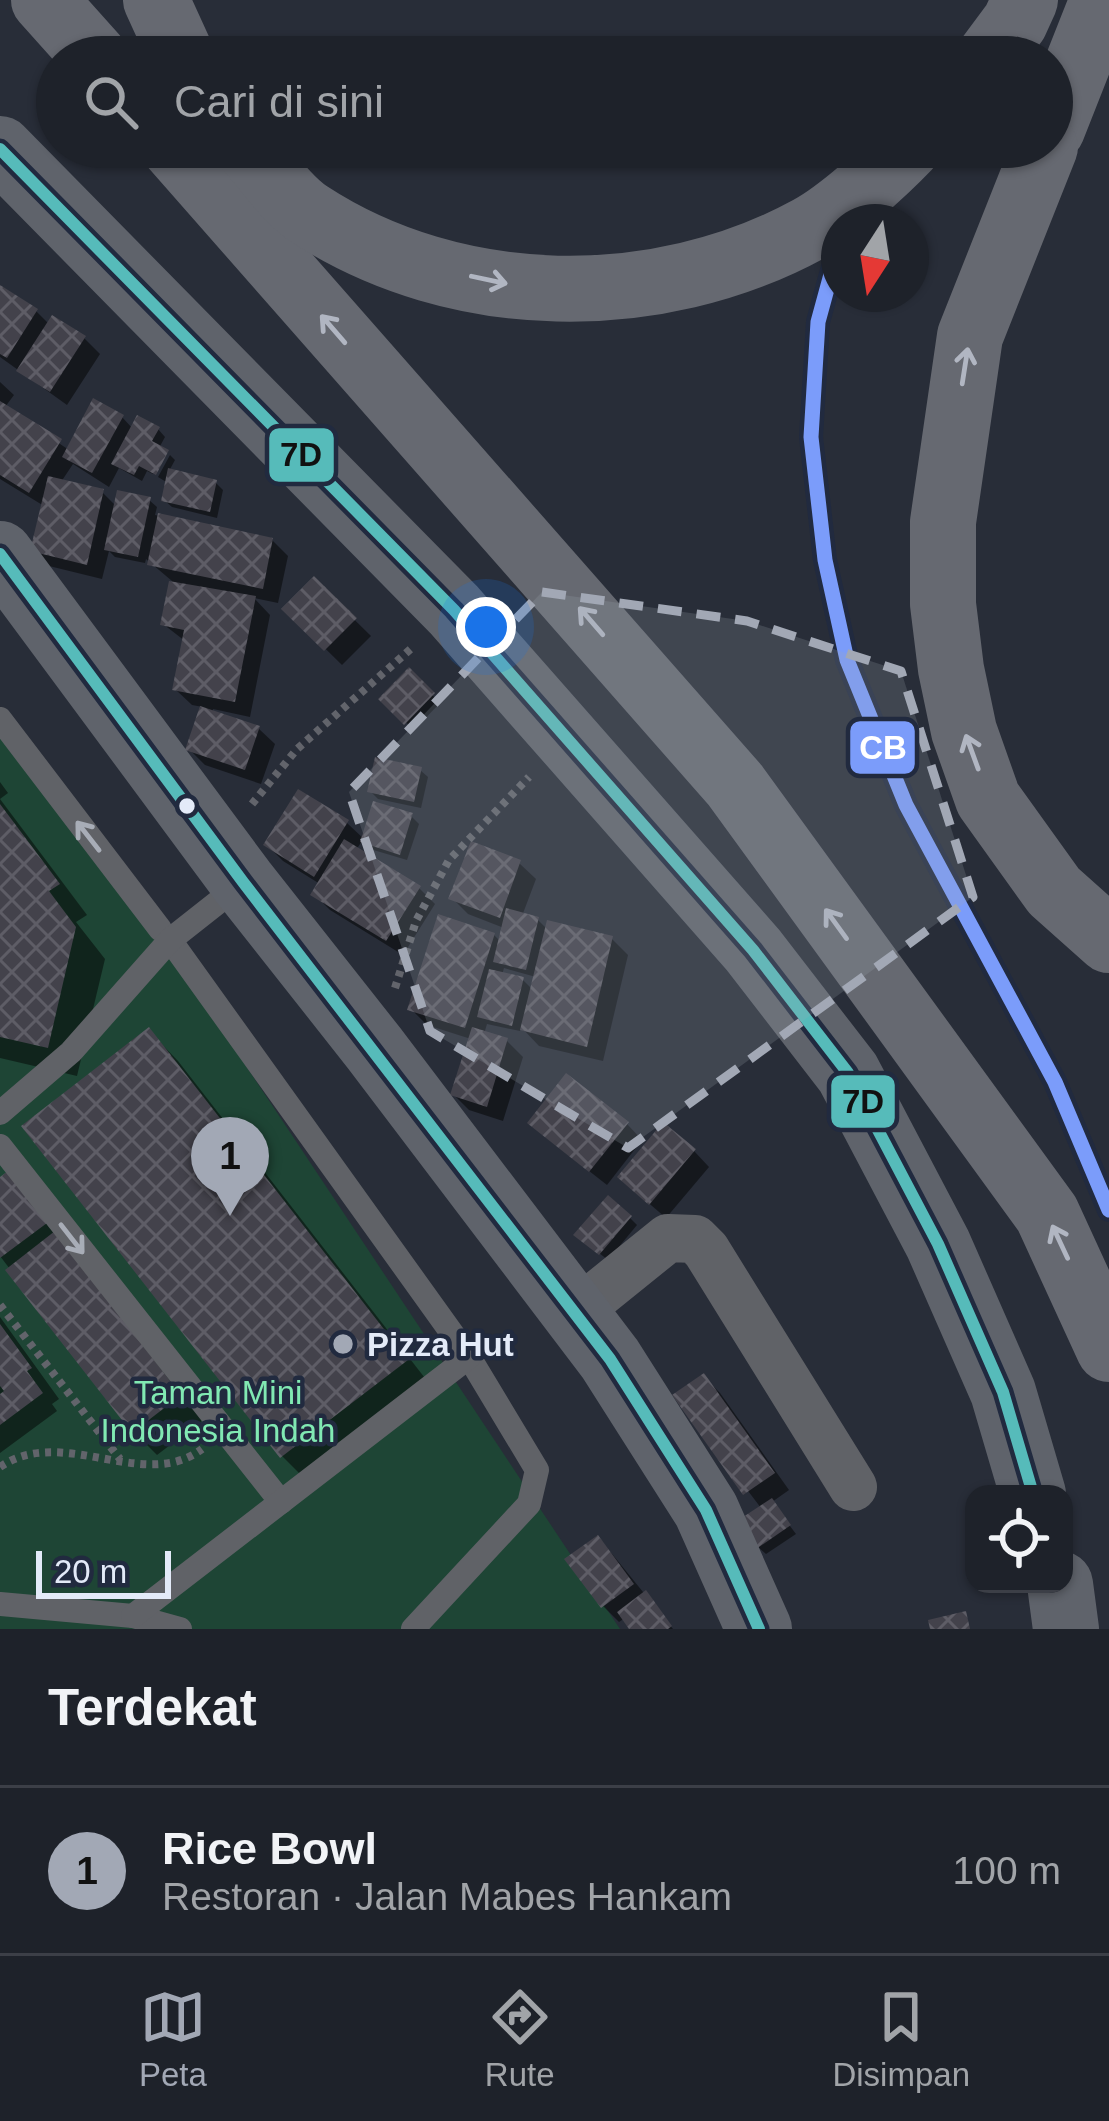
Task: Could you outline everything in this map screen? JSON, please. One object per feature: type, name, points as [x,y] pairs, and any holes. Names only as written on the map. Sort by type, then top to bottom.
[{"type":"highway","points":[[44,0],[76,36]]},
{"type":"highway","points":[[157,0],[173,36]]},
{"type":"highway","points":[[1005,36],[1025,0]]},
{"type":"highway","points":[[1073,76],[1103,0]]},
{"type":"highway","points":[[192,168],[735,785],[1047,1214],[1109,1349]]},
{"type":"highway","points":[[266,168],[306,213],[408,263],[520,287],[622,290],[724,267],[812,228],[883,168]]},
{"type":"highway","points":[[1037,168],[970,335],[943,522],[943,604],[964,730],[988,799],[1054,891],[1109,940]]},
{"type":"main road","points":[[0,149],[454,610],[753,950],[848,1073],[948,1265],[1003,1392],[1030,1485]]},
{"type":"main road","points":[[0,554],[230,864],[575,1312],[695,1491],[759,1629]]},
{"type":"main road","points":[[1061,1593],[1066,1629]]},
{"type":"street","points":[[575,1312],[668,1238],[694,1239],[706,1250],[853,1487]]},
{"type":"lane","points":[[0,719],[165,934],[469,1358],[537,1470],[529,1504],[413,1629]]},
{"type":"lane","points":[[0,1113],[71,1052],[165,934],[230,864]]},
{"type":"lane","points":[[0,1146],[281,1502]]},
{"type":"lane","points":[[133,1616],[469,1358]]},
{"type":"lane","points":[[0,1604],[133,1616],[180,1629]]},
{"type":"path","points":[[230,864],[297,749],[454,610]]},
{"type":"path","points":[[374,1048],[416,921],[449,860],[529,777],[572,741]]},
{"type":"path","points":[[0,1305],[122,1460]]},
{"type":"path","points":[[0,1468],[9,1461],[58,1451],[157,1465],[189,1459],[223,1433]]},
{"type":"highlighted area","points":[[542,592],[747,621],[901,671],[973,897],[628,1148],[430,1031],[349,792]]},
{"type":"green space","name":"Taman Mini Indonesia Indah","points":[[0,734],[165,944],[620,1629],[0,1629]]},
{"type":"building","points":[[0,285],[38,309],[7,358],[0,354]]},
{"type":"building","points":[[52,315],[86,336],[50,392],[16,371]]},
{"type":"building","points":[[93,398],[124,415],[92,473],[62,457]]},
{"type":"building","points":[[0,401],[62,439],[29,493],[0,475]]},
{"type":"building","points":[[137,415],[160,427],[152,441],[169,450],[156,475],[139,466],[134,475],[111,464]]},
{"type":"building","points":[[168,468],[217,480],[210,512],[161,501]]},
{"type":"building","points":[[48,476],[104,489],[87,565],[30,551]]},
{"type":"building","points":[[117,490],[151,497],[138,557],[104,550]]},
{"type":"building","points":[[158,513],[273,538],[263,589],[147,565]]},
{"type":"building","points":[[314,576],[357,618],[324,651],[281,609]]},
{"type":"building","points":[[169,581],[256,596],[235,702],[172,690],[184,630],[160,625]]},
{"type":"building","points":[[409,667],[435,693],[404,725],[378,699]]},
{"type":"building","points":[[200,706],[260,726],[245,770],[185,750]]},
{"type":"building","points":[[375,757],[422,767],[414,802],[367,792]]},
{"type":"building","points":[[298,789],[349,820],[314,877],[263,845]]},
{"type":"building","points":[[373,801],[413,813],[400,855],[360,842]]},
{"type":"building","points":[[0,804],[60,884],[49,891],[76,927],[48,1048],[0,1037]]},
{"type":"building","points":[[344,839],[421,886],[386,941],[310,895]]},
{"type":"building","points":[[471,841],[521,860],[500,918],[448,899]]},
{"type":"building","points":[[506,908],[539,917],[526,970],[493,962]]},
{"type":"building","points":[[438,914],[495,933],[465,1028],[407,1010]]},
{"type":"building","points":[[547,920],[613,936],[587,1047],[520,1030]]},
{"type":"building","points":[[489,969],[524,977],[512,1026],[477,1017]]},
{"type":"building","points":[[149,1027],[408,1360],[280,1458],[21,1126]]},
{"type":"building","points":[[472,1027],[508,1038],[487,1107],[450,1095]]},
{"type":"building","points":[[566,1073],[629,1122],[589,1172],[527,1123]]},
{"type":"building","points":[[663,1122],[696,1149],[649,1205],[617,1177]]},
{"type":"building","points":[[8,1171],[47,1223],[0,1258],[0,1177]]},
{"type":"building","points":[[608,1195],[632,1216],[599,1255],[573,1235]]},
{"type":"building","points":[[55,1231],[181,1395],[132,1433],[5,1270]]},
{"type":"building","points":[[0,1324],[32,1368],[27,1371],[43,1393],[0,1425],[0,1394],[4,1391],[0,1386]]},
{"type":"building","points":[[704,1373],[775,1473],[743,1495],[672,1395]]},
{"type":"building","points":[[772,1498],[791,1525],[756,1549],[737,1521]]},
{"type":"building","points":[[598,1535],[634,1584],[601,1608],[564,1559]]},
{"type":"building","points":[[646,1590],[672,1626],[668,1629],[629,1629],[617,1612]]},
{"type":"building","points":[[966,1611],[970,1629],[930,1629],[928,1620]]},
{"type":"transit line","name":"7D","points":[[0,149],[454,610],[753,950],[848,1073],[938,1244],[1003,1392],[1030,1485]]},
{"type":"transit line","name":"CB","points":[[821,311],[811,437],[825,560],[847,660],[906,805],[1055,1082],[1109,1210]]},
{"type":"transit line","name":"7D","points":[[0,554],[243,882],[610,1359],[706,1510],[759,1629]]},
{"type":"place","name":"Rice Bowl","points":[[230,1216]]},
{"type":"place","name":"Pizza Hut","points":[[343,1344]]}]
